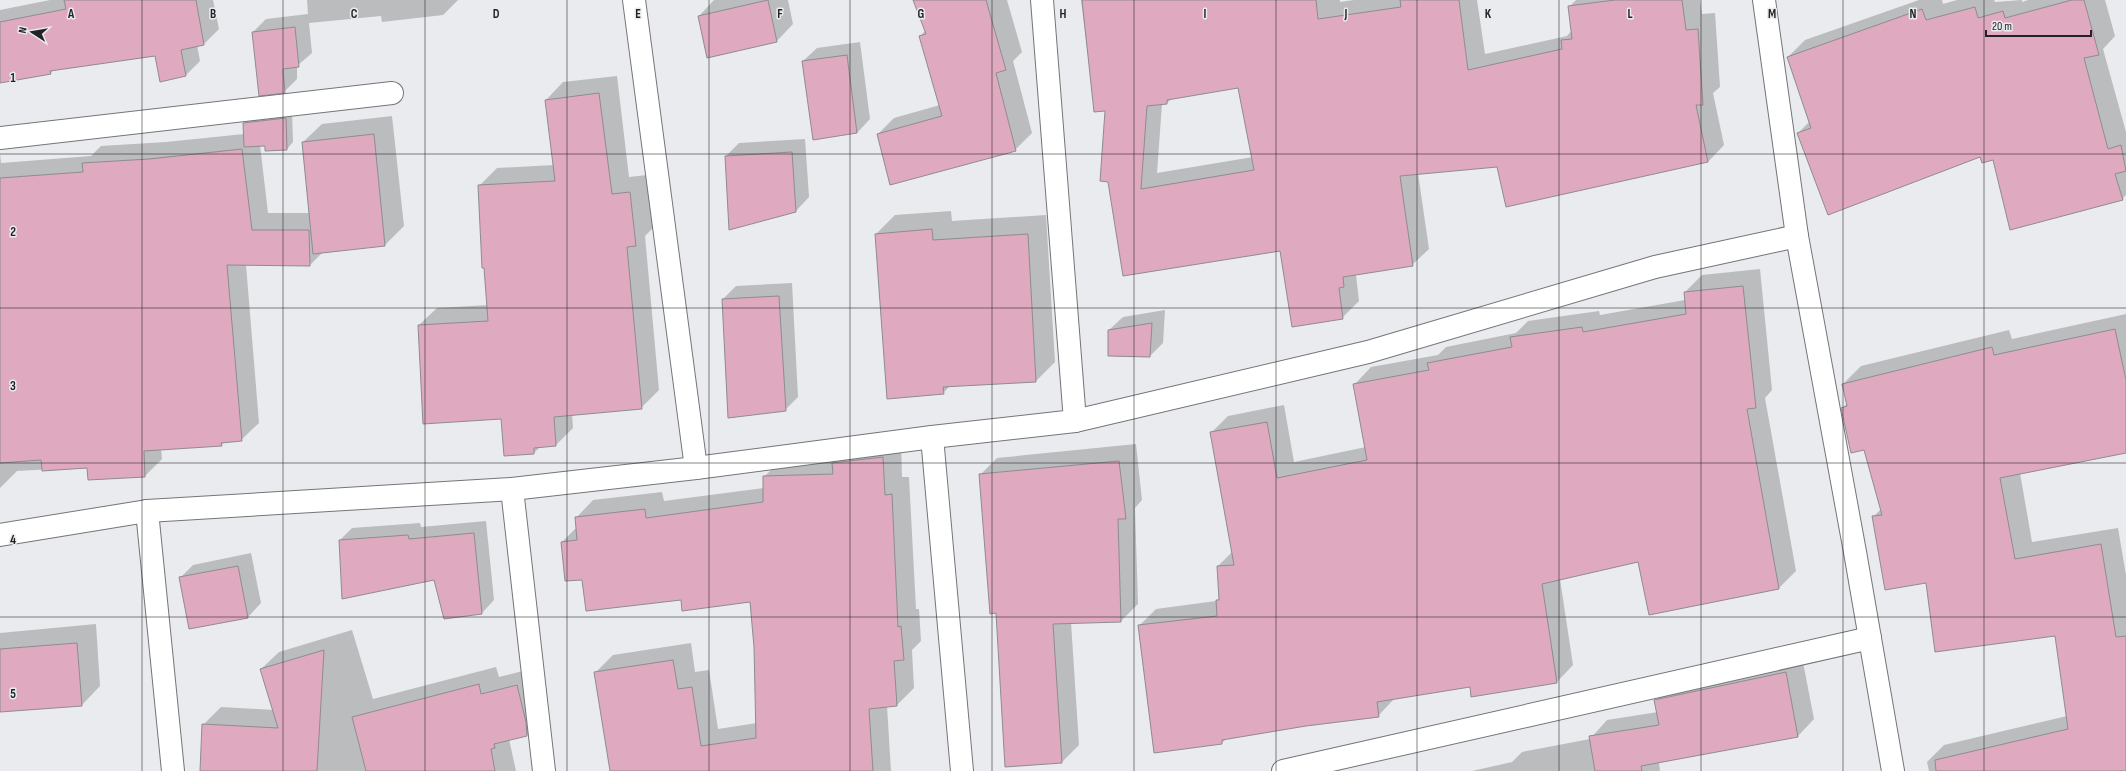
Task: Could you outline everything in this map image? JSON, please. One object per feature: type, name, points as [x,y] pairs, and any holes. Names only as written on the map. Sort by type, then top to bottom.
[{"type":"street","points":[[634,0],[696,468]]},
{"type":"street","points":[[1042,0],[1076,421]]},
{"type":"street","points":[[1764,0],[1797,236],[1893,771]]},
{"type":"street","points":[[0,138],[392,93]]},
{"type":"street","points":[[0,535],[147,511],[512,489],[696,468],[932,437],[1076,421],[1368,352],[1655,267],[1797,236]]},
{"type":"street","points":[[932,437],[962,771]]},
{"type":"street","points":[[512,489],[544,771]]},
{"type":"street","points":[[147,511],[173,771]]},
{"type":"street","points":[[1283,771],[1870,638]]},
{"type":"building","points":[[64,0],[196,0],[204,45],[181,50],[186,76],[160,82],[155,56],[50,71],[51,74],[0,83],[0,22],[66,9]]},
{"type":"building","points":[[768,0],[777,42],[707,58],[698,16]]},
{"type":"building","points":[[913,0],[986,0],[1006,70],[996,73],[1016,151],[890,185],[877,134],[942,116],[919,36],[926,34]]},
{"type":"building","points":[[1082,0],[1316,0],[1318,19],[1401,7],[1400,0],[1459,0],[1468,70],[1562,49],[1561,40],[1572,39],[1568,6],[1615,0],[1682,0],[1686,30],[1698,29],[1703,105],[1696,105],[1708,162],[1506,207],[1497,167],[1400,176],[1413,266],[1343,277],[1344,287],[1339,288],[1343,319],[1292,327],[1280,251],[1123,276],[1108,182],[1100,181],[1105,111],[1094,112]],"holes":[[[1238,88],[1254,170],[1141,189],[1147,106],[1167,104],[1167,100]]]},
{"type":"building","points":[[2072,0],[2084,0],[2099,55],[2084,58],[2108,149],[2121,145],[2126,171],[2115,174],[2123,200],[2010,230],[1993,160],[1982,163],[1980,157],[1828,215],[1797,133],[1811,128],[1787,57],[1922,9],[1926,20],[1975,7],[1978,18],[2003,11],[2005,18]]},
{"type":"building","points":[[295,27],[299,67],[283,69],[285,93],[259,96],[252,32]]},
{"type":"building","points":[[847,55],[857,133],[813,140],[802,61]]},
{"type":"building","points":[[599,93],[612,194],[630,192],[636,246],[627,247],[642,409],[554,417],[556,446],[534,448],[534,454],[504,456],[501,419],[423,424],[418,325],[488,321],[484,268],[482,268],[478,185],[555,181],[545,100]]},
{"type":"building","points":[[286,118],[287,150],[265,151],[265,146],[244,147],[243,123]]},
{"type":"building","points":[[374,134],[385,246],[313,254],[302,142]]},
{"type":"building","points":[[242,149],[252,230],[309,230],[310,266],[227,265],[242,441],[221,443],[222,446],[144,451],[145,477],[88,480],[87,468],[42,471],[41,460],[0,463],[0,178],[83,172],[82,163],[149,159]]},
{"type":"building","points":[[792,152],[796,212],[729,230],[725,156]]},
{"type":"building","points":[[932,229],[933,240],[1028,234],[1036,382],[943,387],[944,394],[887,399],[875,234]]},
{"type":"building","points":[[1743,286],[1756,408],[1747,409],[1779,589],[1649,615],[1638,562],[1542,584],[1557,683],[1471,697],[1470,687],[1377,702],[1379,717],[1306,726],[1222,740],[1222,744],[1154,753],[1138,625],[1217,616],[1216,600],[1219,600],[1217,566],[1234,565],[1210,432],[1267,422],[1277,478],[1367,460],[1353,384],[1429,370],[1427,363],[1512,347],[1510,337],[1582,327],[1583,332],[1686,314],[1684,292]]},
{"type":"building","points":[[779,296],[786,411],[728,418],[722,299]]},
{"type":"building","points":[[1152,323],[1150,357],[1108,356],[1108,330]]},
{"type":"building","points":[[2115,329],[2126,380],[2126,453],[2000,478],[2015,559],[2101,544],[2116,637],[2126,636],[2126,771],[1936,771],[1935,760],[2068,729],[2055,636],[1935,652],[1926,583],[1885,590],[1872,516],[1882,515],[1864,450],[1851,453],[1841,408],[1847,406],[1842,384],[1992,347],[1994,355]]},
{"type":"building","points":[[883,457],[885,495],[892,494],[898,627],[901,626],[904,660],[894,661],[897,706],[869,709],[873,771],[610,771],[594,672],[673,660],[678,689],[692,687],[701,746],[756,738],[754,647],[750,602],[682,611],[681,600],[586,611],[582,580],[565,581],[561,542],[577,540],[575,517],[645,509],[646,518],[763,502],[763,476],[833,474],[832,463]]},
{"type":"building","points":[[1119,461],[1126,519],[1118,519],[1121,622],[1053,624],[1062,763],[1005,767],[996,613],[990,614],[979,474]]},
{"type":"building","points":[[474,533],[482,614],[444,619],[434,580],[342,599],[339,540],[408,535],[409,539]]},
{"type":"building","points":[[238,566],[248,618],[189,629],[179,577]]},
{"type":"building","points":[[77,643],[82,706],[0,712],[0,649]]},
{"type":"building","points":[[324,650],[317,771],[200,771],[202,724],[278,728],[260,669]]},
{"type":"building","points":[[1786,672],[1798,737],[1641,766],[1642,771],[1595,771],[1589,736],[1659,725],[1654,700]]},
{"type":"building","points":[[479,684],[481,694],[517,685],[526,722],[527,736],[494,744],[495,748],[491,749],[495,771],[366,771],[352,717]]}]
